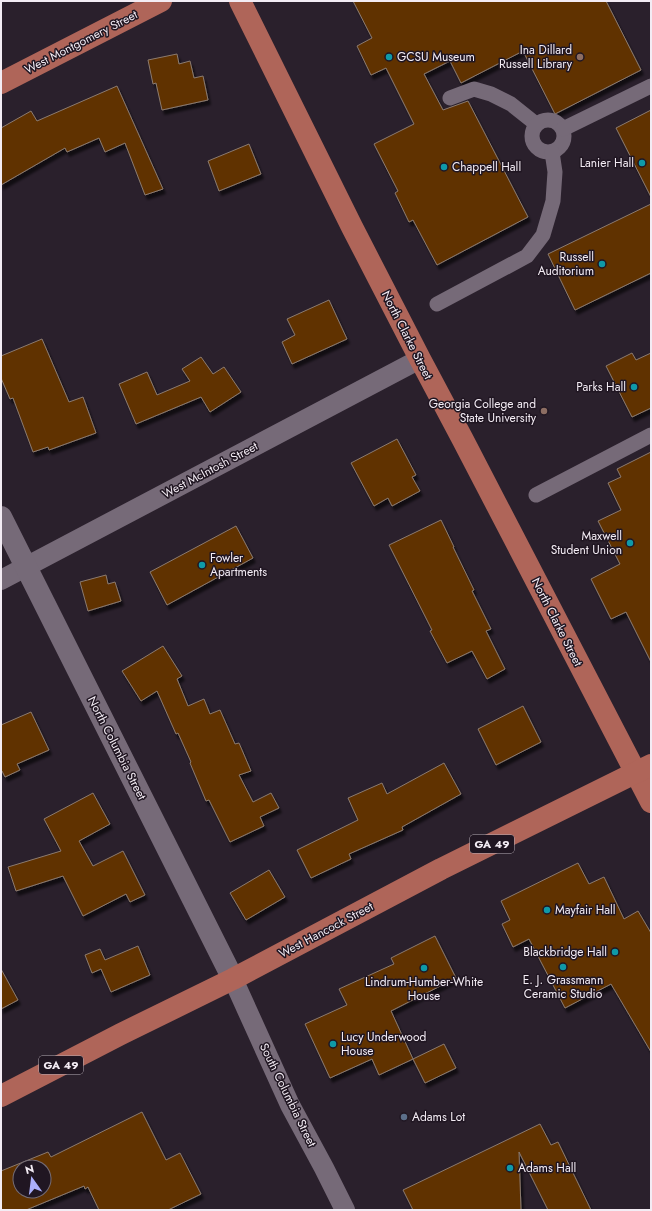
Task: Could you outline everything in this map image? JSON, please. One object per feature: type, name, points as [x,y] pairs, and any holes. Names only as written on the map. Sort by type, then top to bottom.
[{"type":"main road","name":"West Montgomery Street","points":[[1,83],[161,1]]},
{"type":"main road","name":"North Clarke Street","points":[[240,1],[360,243],[420,359],[643,769],[651,802]]},
{"type":"main road","name":"West Hancock Street","points":[[1,1096],[121,1034],[233,979],[441,869],[643,769]]},
{"type":"street","points":[[563,129],[651,86]]},
{"type":"street","points":[[450,98],[474,89],[491,94],[511,104],[536,124]]},
{"type":"street","points":[[551,120],[556,122],[563,129],[564,134],[562,144],[559,148],[552,152],[540,151],[533,144],[532,134],[536,124],[540,121],[551,120]]},
{"type":"street","points":[[437,304],[527,256],[543,235],[553,201],[555,172],[552,152]]},
{"type":"street","name":"West McIntosh Street","points":[[1,580],[420,359]]},
{"type":"street","points":[[536,494],[651,435]]},
{"type":"street","name":"North Columbia Street","points":[[1,517],[233,979]]},
{"type":"street","name":"South Columbia Street","points":[[233,979],[290,1105],[345,1210]]},
{"type":"building","points":[[353,1],[606,1],[641,70],[555,114],[523,51],[461,83],[450,61],[424,74],[443,110],[468,101],[528,217],[437,265],[413,220],[409,222],[395,193],[398,191],[374,144],[414,124],[386,68],[371,75],[357,46],[372,38]]},
{"type":"building","points":[[177,54],[179,64],[190,61],[194,78],[203,76],[208,100],[162,110],[156,83],[153,84],[148,60]]},
{"type":"building","points":[[117,86],[163,189],[145,195],[125,143],[105,152],[99,138],[67,152],[65,148],[1,185],[1,128],[31,111],[37,121]]},
{"type":"building","name":"Lanier Hall","points":[[651,110],[651,197],[616,128]]},
{"type":"building","points":[[249,144],[261,174],[219,191],[208,161]]},
{"type":"building","name":"Russell Auditorium","points":[[651,204],[651,273],[575,310],[548,254]]},
{"type":"building","points":[[329,300],[347,339],[292,364],[282,342],[295,335],[287,319]]},
{"type":"building","points":[[42,339],[69,402],[83,397],[96,433],[49,450],[48,447],[33,452],[13,398],[10,399],[1,378],[1,356]]},
{"type":"building","name":"Parks Hall","points":[[632,353],[636,360],[651,353],[651,408],[632,417],[606,366]]},
{"type":"building","points":[[201,357],[213,374],[224,367],[241,392],[210,412],[201,397],[136,424],[119,384],[147,372],[157,395],[190,381],[182,369]]},
{"type":"building","points":[[397,439],[416,475],[412,477],[420,491],[392,506],[388,498],[374,506],[351,463]]},
{"type":"building","name":"Maxwell Student Union","points":[[651,452],[651,662],[626,612],[611,619],[591,579],[620,564],[598,521],[621,510],[608,483],[621,477],[617,469]]},
{"type":"building","points":[[441,520],[474,590],[472,591],[491,629],[486,631],[505,669],[487,679],[472,651],[447,663],[389,545]]},
{"type":"building","name":"Fowler Apartments","points":[[236,526],[253,558],[167,605],[150,572]]},
{"type":"building","points":[[106,575],[108,584],[115,582],[121,601],[88,611],[80,582]]},
{"type":"building","points":[[163,646],[182,676],[177,679],[188,706],[204,699],[210,714],[220,710],[235,744],[239,743],[251,771],[239,775],[253,802],[271,793],[279,808],[260,817],[264,826],[230,842],[209,800],[206,801],[190,763],[191,762],[178,733],[176,734],[157,691],[141,701],[122,671]]},
{"type":"building","points":[[523,706],[541,742],[496,765],[478,729]]},
{"type":"building","points":[[31,712],[49,750],[17,764],[20,770],[5,777],[2,771],[1,772],[1,725]]},
{"type":"building","points":[[444,763],[461,794],[402,827],[403,830],[349,854],[351,859],[311,878],[297,850],[358,820],[348,798],[382,783],[387,794]]},
{"type":"building","points":[[93,793],[110,824],[79,841],[93,866],[123,851],[145,895],[130,902],[126,894],[83,916],[63,876],[16,891],[8,867],[61,851],[44,819]]},
{"type":"building","points":[[578,863],[589,884],[604,877],[624,919],[638,911],[651,933],[651,1052],[611,984],[565,1008],[529,939],[513,947],[502,924],[510,920],[501,901]]},
{"type":"building","points":[[269,870],[285,897],[246,920],[230,893]]},
{"type":"building","points":[[435,936],[456,978],[391,1011],[413,1059],[379,1075],[372,1059],[330,1078],[305,1024],[347,1005],[339,989],[394,964],[391,958]]},
{"type":"building","points":[[138,946],[150,975],[111,992],[101,969],[92,973],[85,955],[100,949],[105,960]]},
{"type":"building","points":[[1,969],[18,1000],[1,1009]]},
{"type":"building","points":[[444,1044],[456,1068],[425,1083],[413,1059]]},
{"type":"building","points":[[142,1112],[166,1160],[180,1153],[201,1194],[168,1210],[99,1210],[88,1187],[85,1189],[84,1186],[26,1210],[1,1210],[1,1171],[12,1167],[12,1199],[52,1199],[52,1159],[31,1159],[48,1152],[51,1157]]},
{"type":"building","name":"Adams Hall","points":[[540,1124],[551,1145],[558,1142],[591,1210],[548,1210],[519,1152],[521,1210],[413,1210],[403,1190]]},
{"type":"place","name":"GCSU Museum","points":[[389,57]]},
{"type":"place","name":"Ina Dillard Russell Library","points":[[580,57]]},
{"type":"place","name":"Lanier Hall","points":[[642,163]]},
{"type":"place","name":"Chappell Hall","points":[[444,167]]},
{"type":"place","name":"Russell Auditorium","points":[[602,264]]},
{"type":"place","name":"Parks Hall","points":[[634,387]]},
{"type":"place","name":"Georgia College and State University","points":[[544,411]]},
{"type":"place","name":"Maxwell Student Union","points":[[630,543]]},
{"type":"place","name":"Fowler Apartments","points":[[202,565]]},
{"type":"place","name":"Mayfair Hall","points":[[547,910]]},
{"type":"place","name":"Blackbridge Hall","points":[[615,952]]},
{"type":"place","name":"E. J. Grassmann Ceramic Studio","points":[[563,967]]},
{"type":"place","name":"Lindrum-Humber-White House","points":[[424,968]]},
{"type":"place","name":"Lucy Underwood House","points":[[333,1044]]},
{"type":"place","name":"Adams Lot","points":[[404,1117]]},
{"type":"place","name":"Adams Hall","points":[[510,1168]]}]
